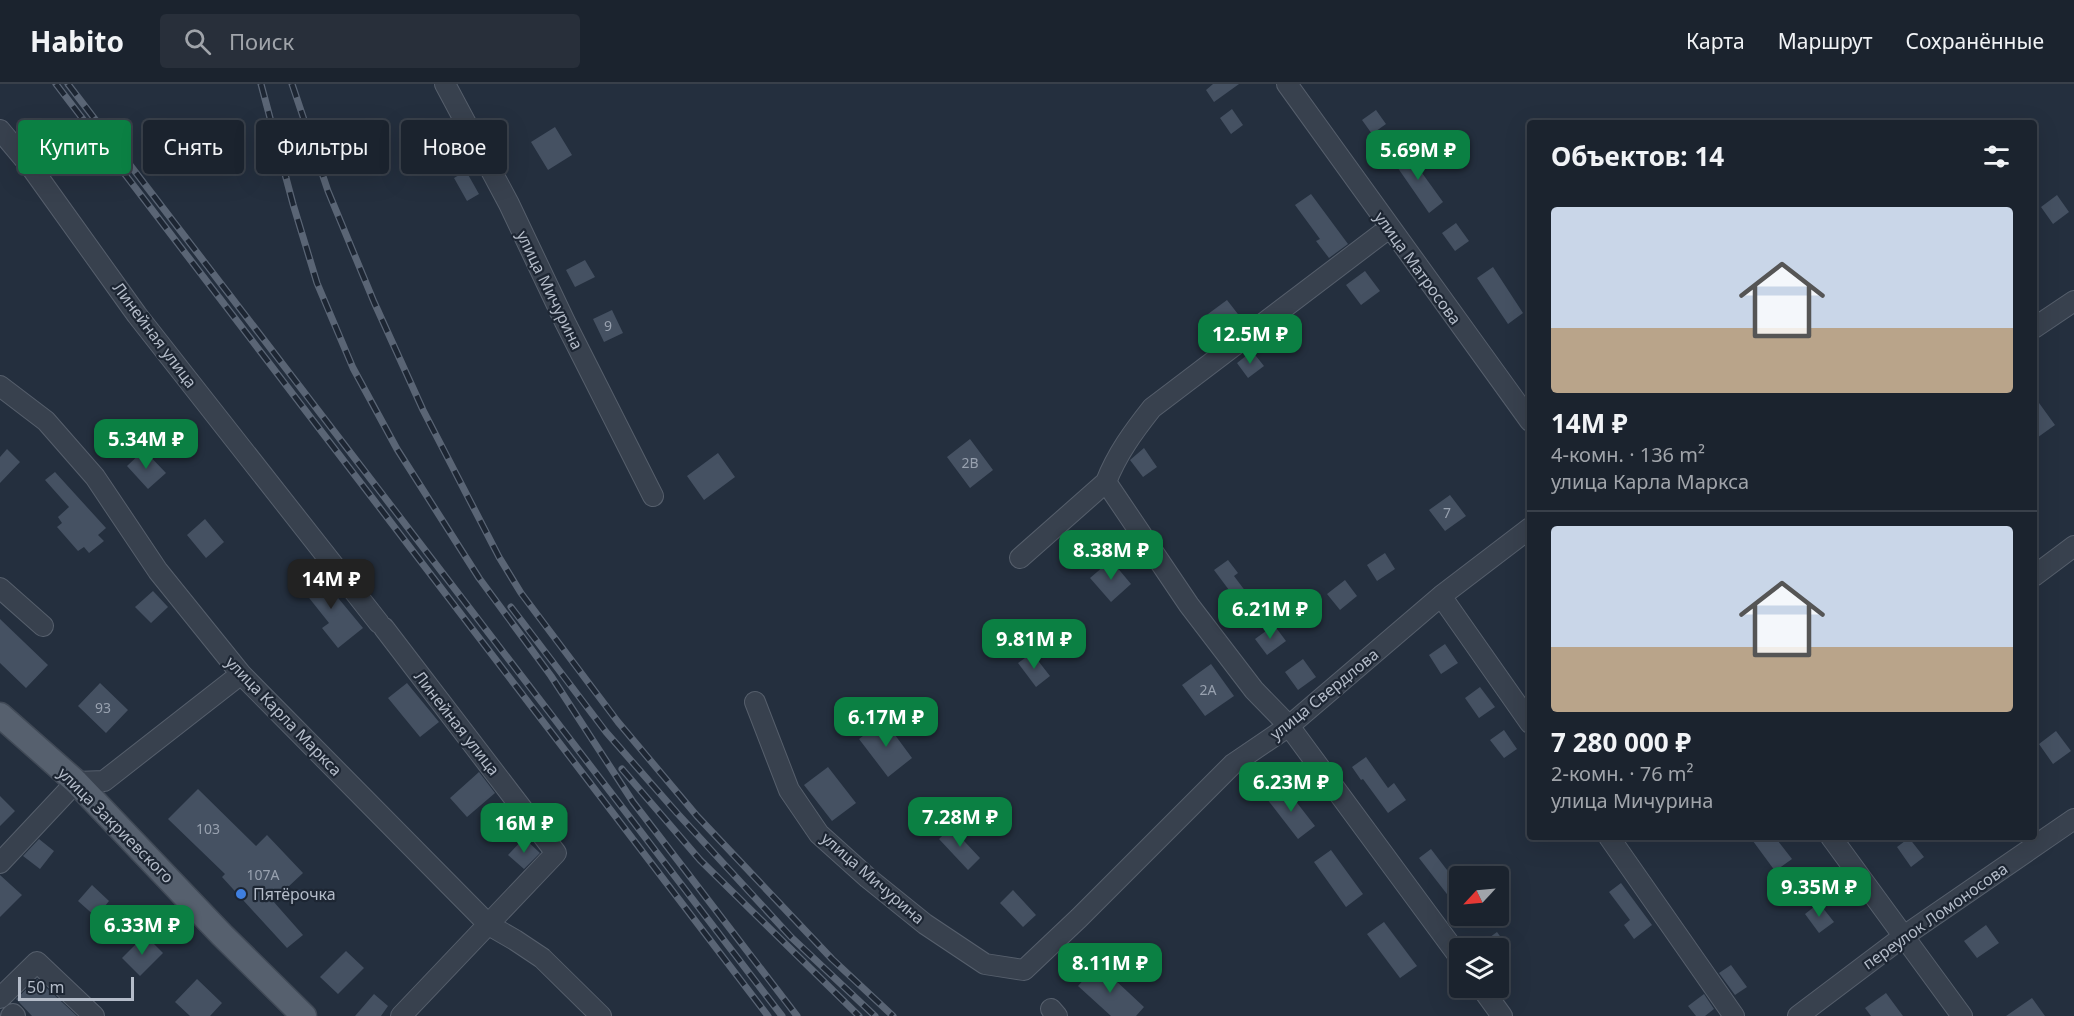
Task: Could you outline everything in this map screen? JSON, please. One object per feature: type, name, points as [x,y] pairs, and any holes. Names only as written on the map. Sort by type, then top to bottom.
[{"type":"main road","name":"улица Закриевского","points":[[0,715],[76,782],[222,935],[304,1016]]},
{"type":"street","name":"улица Мичурина","points":[[445,84],[509,204],[570,333],[653,496]]},
{"type":"street","name":"улица Матросова","points":[[1287,84],[1527,417]]},
{"type":"street","name":"Линейная улица","points":[[0,130],[31,167],[137,315],[382,626],[556,853],[489,926]]},
{"type":"street","points":[[1020,558],[1106,482],[1128,439],[1152,408],[1389,228]]},
{"type":"street","points":[[2037,326],[2074,301]]},
{"type":"street","name":"улица Карла Маркса","points":[[0,386],[46,422],[95,477],[158,571],[240,674],[489,926],[542,958],[601,1016]]},
{"type":"street","points":[[1106,482],[1189,605],[1254,690],[1289,726],[1449,943]]},
{"type":"street","name":"улица Свердлова","points":[[1024,970],[1233,764],[1289,726],[1441,596],[1527,530]]},
{"type":"street","points":[[2037,574],[2074,546]]},
{"type":"street","points":[[0,588],[44,626]]},
{"type":"street","points":[[1441,596],[1527,719]]},
{"type":"street","points":[[0,863],[76,782],[104,781],[240,674]]},
{"type":"street","name":"улица Мичурина","points":[[755,702],[789,790],[819,834],[868,878],[925,924],[985,964],[1024,970]]},
{"type":"street","name":"переулок Ломоносова","points":[[1797,1016],[1904,936],[2074,819]]},
{"type":"street","points":[[1611,840],[1734,1016]]},
{"type":"street","points":[[1833,840],[1962,1016]]},
{"type":"street","points":[[401,1016],[489,926]]},
{"type":"street","points":[[5,985],[37,962],[94,1016]]},
{"type":"street","points":[[1489,998],[1502,1016]]},
{"type":"street","points":[[11,1016],[13,1014],[15,1016]]},
{"type":"building","points":[[1213,84],[1239,84],[1214,102],[1206,90]]},
{"type":"building","points":[[1232,109],[1243,125],[1231,134],[1220,118]]},
{"type":"building","points":[[1376,110],[1386,124],[1372,134],[1362,120]]},
{"type":"building","points":[[555,127],[572,155],[548,170],[531,142]]},
{"type":"building","points":[[1410,149],[1421,164],[1417,166],[1443,202],[1429,213],[1393,161]]},
{"type":"building","points":[[461,174],[468,174],[479,194],[467,201],[454,178]]},
{"type":"building","points":[[1311,194],[1348,244],[1329,258],[1316,241],[1320,239],[1295,205]]},
{"type":"building","points":[[2057,195],[2069,212],[2053,224],[2041,207]]},
{"type":"building","points":[[1456,223],[1469,241],[1455,251],[1442,233]]},
{"type":"building","points":[[585,260],[595,277],[575,287],[566,270]]},
{"type":"building","points":[[1493,267],[1523,313],[1508,324],[1477,278]]},
{"type":"building","points":[[1365,271],[1380,291],[1361,305],[1346,285]]},
{"type":"building","points":[[1227,300],[1241,318],[1223,333],[1208,314]]},
{"type":"building","points":[[612,310],[623,333],[604,342],[593,319]]},
{"type":"building","points":[[1289,322],[1302,340],[1288,351],[1274,333]]},
{"type":"building","points":[[1252,351],[1264,366],[1248,378],[1237,363]]},
{"type":"building","points":[[2037,400],[2055,425],[2037,438]]},
{"type":"building","points":[[970,439],[993,470],[970,488],[947,457]]},
{"type":"building","points":[[1144,448],[1157,467],[1143,477],[1130,460]]},
{"type":"building","points":[[7,449],[20,462],[0,483],[0,457]]},
{"type":"building","points":[[144,450],[166,473],[148,489],[127,466]]},
{"type":"building","points":[[718,453],[735,477],[704,500],[687,476]]},
{"type":"building","points":[[55,472],[106,528],[98,535],[104,541],[89,553],[84,547],[78,551],[57,527],[62,523],[58,517],[69,507],[45,480]]},
{"type":"building","points":[[1450,495],[1466,516],[1445,531],[1429,510]]},
{"type":"building","points":[[205,519],[224,542],[206,558],[187,535]]},
{"type":"building","points":[[1385,553],[1395,569],[1377,581],[1367,565]]},
{"type":"building","points":[[1111,560],[1131,584],[1111,602],[1090,578]]},
{"type":"building","points":[[1228,560],[1238,573],[1234,576],[1255,604],[1241,614],[1231,601],[1235,598],[1214,570]]},
{"type":"building","points":[[315,570],[363,628],[338,648],[322,628],[329,623],[298,584]]},
{"type":"building","points":[[1345,580],[1357,596],[1340,610],[1327,594]]},
{"type":"building","points":[[153,591],[168,607],[151,623],[135,607]]},
{"type":"building","points":[[0,619],[48,665],[26,688],[0,663]]},
{"type":"building","points":[[1274,625],[1286,641],[1267,655],[1255,639]]},
{"type":"building","points":[[1445,644],[1458,663],[1441,674],[1429,655]]},
{"type":"building","points":[[1032,653],[1050,676],[1036,687],[1018,663]]},
{"type":"building","points":[[1303,659],[1316,677],[1298,690],[1285,672]]},
{"type":"building","points":[[1211,664],[1234,696],[1205,716],[1182,685]]},
{"type":"building","points":[[100,683],[128,710],[106,733],[78,706]]},
{"type":"building","points":[[407,683],[439,722],[420,737],[388,698]]},
{"type":"building","points":[[1480,687],[1495,707],[1479,718],[1465,698]]},
{"type":"building","points":[[884,720],[912,758],[888,777],[859,739]]},
{"type":"building","points":[[1504,730],[1517,749],[1504,758],[1490,740]]},
{"type":"building","points":[[2056,731],[2071,751],[2053,764],[2039,744]]},
{"type":"building","points":[[1366,757],[1388,788],[1394,783],[1406,800],[1388,813],[1352,767]]},
{"type":"building","points":[[828,767],[856,803],[832,821],[804,785]]},
{"type":"building","points":[[479,772],[495,793],[467,817],[450,798]]},
{"type":"building","points":[[1284,786],[1315,826],[1298,839],[1267,799]]},
{"type":"building","points":[[198,789],[256,846],[267,835],[303,873],[273,901],[303,935],[287,948],[222,877],[225,874],[168,819]]},
{"type":"building","points":[[0,796],[15,811],[0,826]]},
{"type":"building","points":[[951,827],[980,858],[968,870],[939,839]]},
{"type":"building","points":[[524,838],[540,853],[524,869],[508,855]]},
{"type":"building","points":[[39,839],[54,851],[40,869],[23,856]]},
{"type":"building","points":[[1752,840],[1777,840],[1792,859],[1775,871]]},
{"type":"building","points":[[1906,840],[1911,840],[1924,857],[1911,867],[1897,847]]},
{"type":"building","points":[[1431,849],[1449,873],[1449,897],[1419,858]]},
{"type":"building","points":[[1331,850],[1363,894],[1346,907],[1314,862]]},
{"type":"building","points":[[0,875],[22,895],[0,917]]},
{"type":"building","points":[[1621,883],[1652,925],[1634,939],[1624,925],[1630,920],[1609,892]]},
{"type":"building","points":[[92,885],[109,901],[96,917],[78,901]]},
{"type":"building","points":[[1013,890],[1036,915],[1023,927],[1000,903]]},
{"type":"building","points":[[1819,903],[1834,922],[1819,933],[1805,914]]},
{"type":"building","points":[[1384,922],[1417,966],[1400,978],[1367,934]]},
{"type":"building","points":[[1986,925],[1999,943],[1977,958],[1964,941]]},
{"type":"building","points":[[1497,932],[1501,938],[1489,938]]},
{"type":"building","points":[[145,935],[163,953],[140,976],[122,958]]},
{"type":"building","points":[[346,951],[364,968],[338,994],[320,977]]},
{"type":"building","points":[[1098,964],[1144,1007],[1136,1016],[1111,1016],[1078,986]]},
{"type":"building","points":[[1731,965],[1747,987],[1735,995],[1719,973]]},
{"type":"building","points":[[37,979],[77,1016],[32,1016],[16,999]]},
{"type":"building","points":[[197,979],[222,1003],[210,1016],[190,1016],[175,1002]]},
{"type":"building","points":[[1886,993],[1903,1016],[1871,1016],[1865,1008]]},
{"type":"building","points":[[374,994],[388,1006],[381,1016],[355,1016]]},
{"type":"building","points":[[1704,994],[1714,1009],[1705,1016],[1696,1016],[1688,1006]]},
{"type":"building","points":[[2032,998],[2045,1016],[2006,1016]]},
{"type":"railway","points":[[56,84],[768,1016]]},
{"type":"railway","points":[[68,84],[782,1016]]},
{"type":"railway","points":[[261,84],[317,283],[353,368],[397,449],[479,578],[551,676],[633,802],[797,1016]]},
{"type":"railway","points":[[292,84],[328,191],[374,302],[423,410],[499,557],[521,593],[618,722],[697,816],[832,959],[893,1016]]},
{"type":"railway","points":[[511,607],[606,732],[677,813],[791,937],[875,1016]]},
{"type":"railway","points":[[622,769],[700,860],[859,1016]]},
{"type":"place","name":"Пятёрочка","points":[[241,894]]}]
